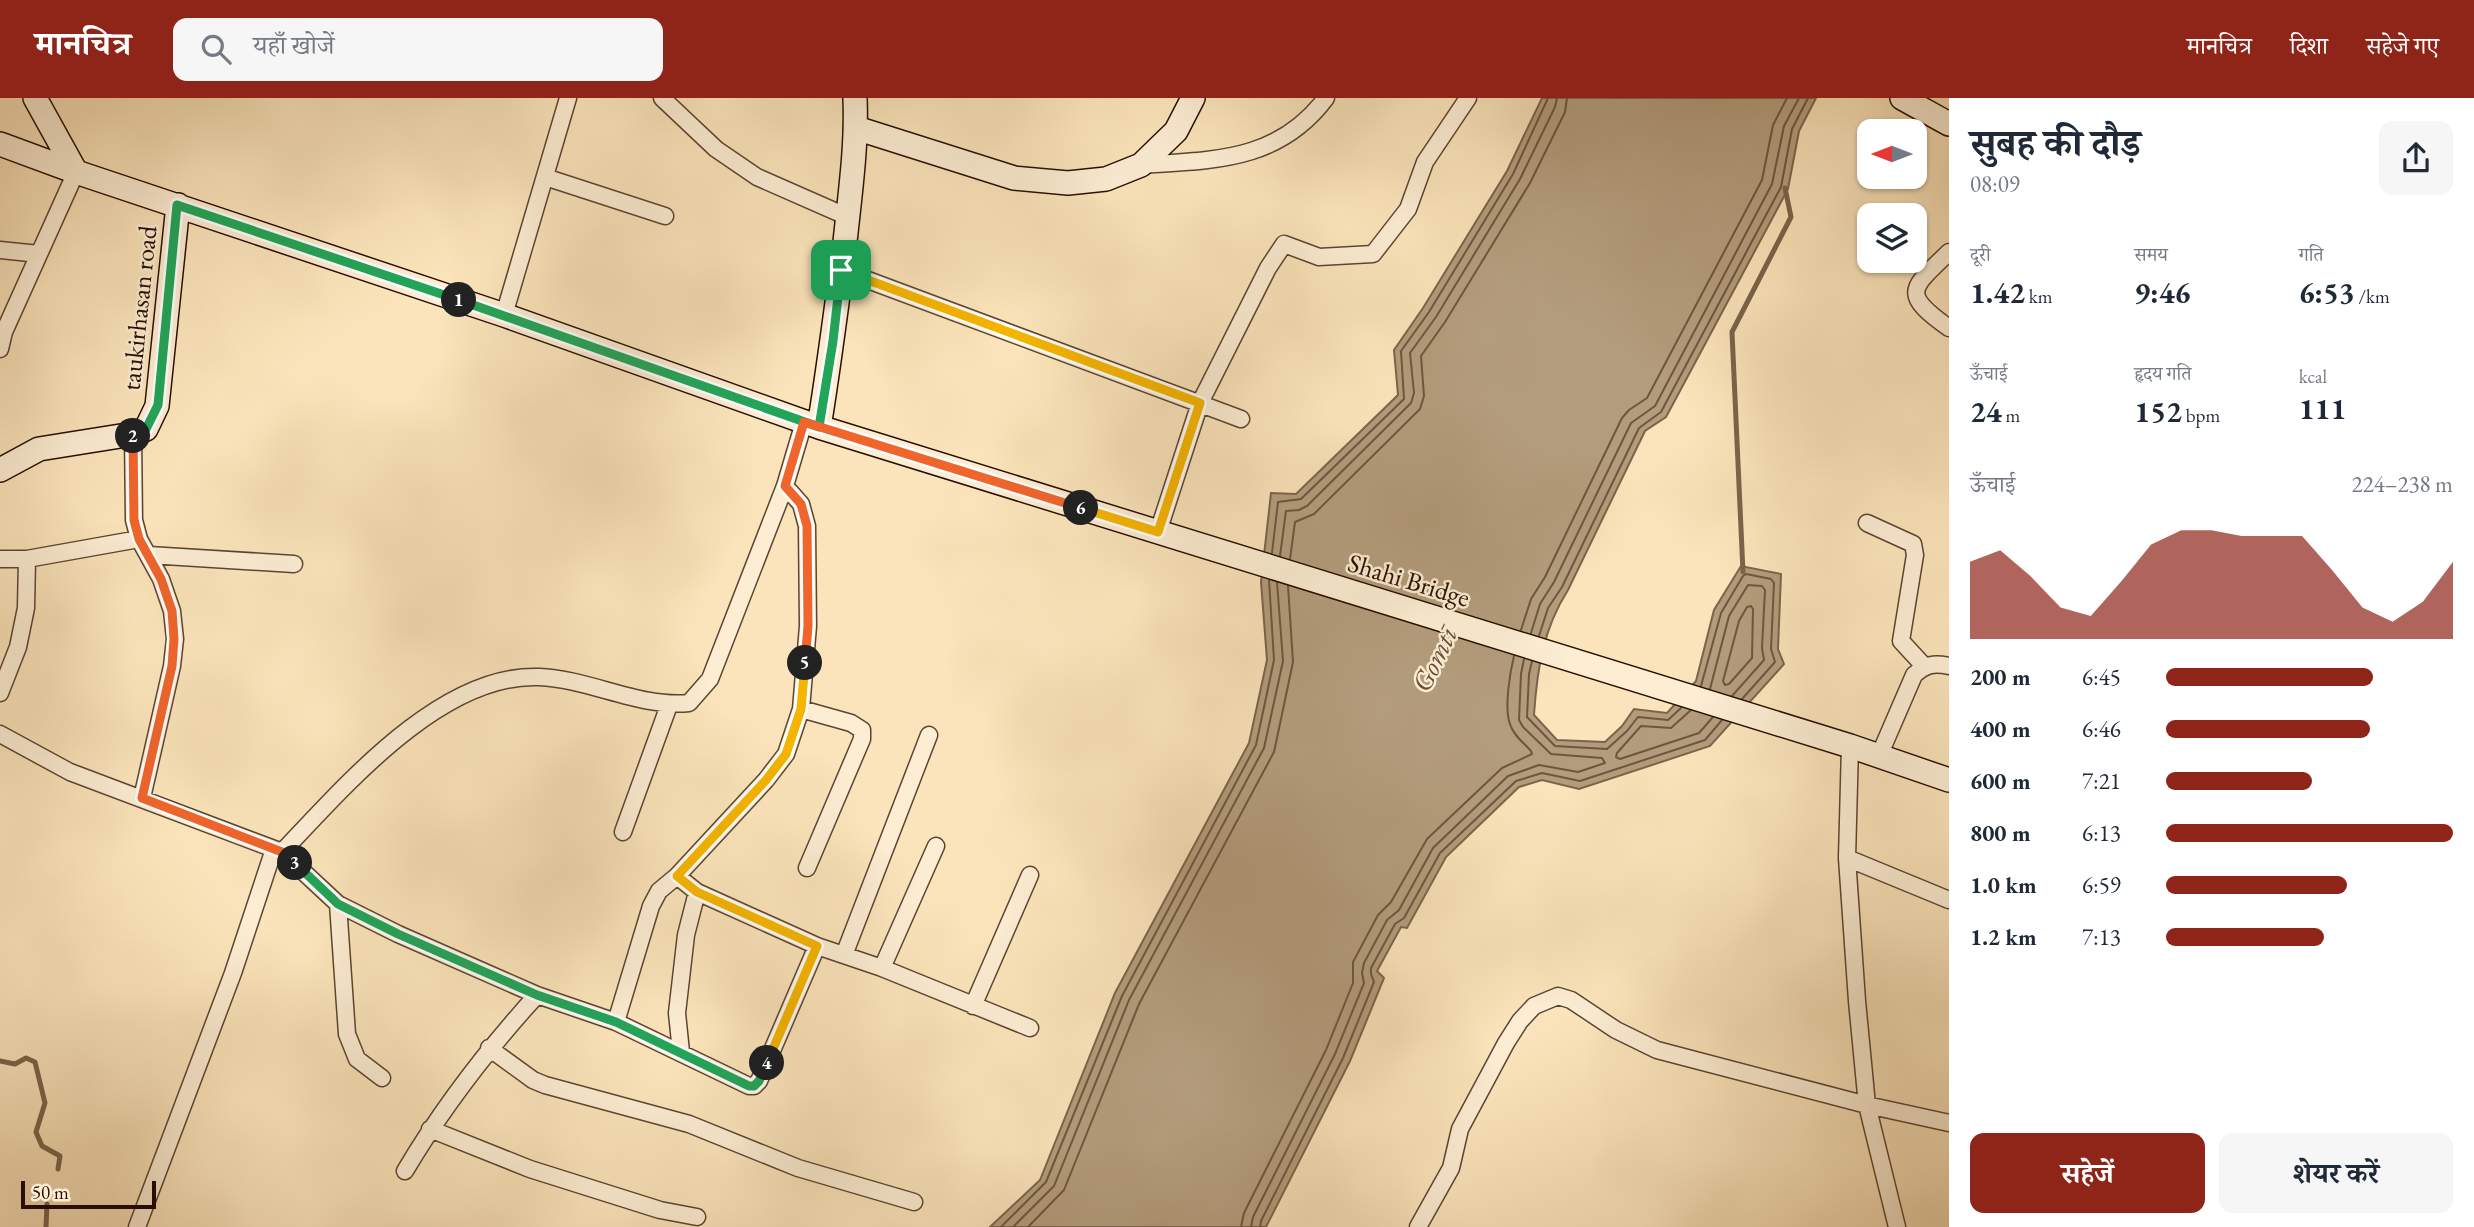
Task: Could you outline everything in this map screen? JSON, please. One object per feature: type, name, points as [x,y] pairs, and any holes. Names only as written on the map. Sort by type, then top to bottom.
[{"type":"main road","points":[[812,425],[833,341],[848,217],[856,128],[855,98]]},
{"type":"main road","points":[[856,128],[1014,178],[1068,183],[1106,179],[1141,165],[1176,131],[1193,98]]},
{"type":"main road","points":[[1902,98],[1943,121]]},
{"type":"main road","points":[[43,105],[76,172]]},
{"type":"main road","name":"Shahi Bridge","points":[[0,144],[504,315],[812,425],[1850,746],[1949,780]]},
{"type":"main road","name":"taukirhasan road","points":[[133,434],[146,429],[158,405],[177,205]]},
{"type":"main road","points":[[0,470],[39,449],[133,434]]},
{"type":"street","points":[[504,315],[568,98]]},
{"type":"street","points":[[662,98],[716,149],[757,177],[848,217]]},
{"type":"street","points":[[1141,165],[1225,159],[1252,152],[1295,131],[1326,98]]},
{"type":"street","points":[[1158,532],[1200,403],[1268,268],[1284,244],[1319,257],[1373,254],[1408,209],[1425,162],[1468,98]]},
{"type":"street","points":[[0,349],[4,332],[76,172]]},
{"type":"street","points":[[545,177],[666,216]]},
{"type":"street","points":[[0,250],[39,254]]},
{"type":"street","points":[[1949,252],[1921,279],[1916,289],[1917,299],[1925,310],[1949,328]]},
{"type":"street","points":[[841,270],[1241,419]]},
{"type":"street","points":[[137,1227],[278,850],[404,733],[450,701],[498,682],[538,677],[577,683],[669,705],[690,703],[710,679],[785,486],[812,425]]},
{"type":"street","points":[[133,434],[134,520],[139,539],[161,579],[168,600],[174,639],[172,666],[142,798]]},
{"type":"street","points":[[616,1022],[651,906],[659,891],[677,876],[773,772],[786,754],[801,709],[808,626],[807,526],[801,504],[785,486]]},
{"type":"street","points":[[1867,523],[1913,544],[1915,555],[1901,641],[1924,666]]},
{"type":"street","points":[[0,559],[27,559],[139,539]]},
{"type":"street","points":[[149,555],[294,564]]},
{"type":"street","points":[[0,693],[18,647],[26,607],[27,559]]},
{"type":"street","points":[[1879,756],[1914,675],[1924,666],[1937,663],[1949,666]]},
{"type":"street","points":[[623,832],[669,705]]},
{"type":"street","points":[[801,709],[851,723],[862,730],[862,739],[807,868]]},
{"type":"street","points":[[0,734],[70,772],[278,850],[338,904],[398,934],[537,995],[616,1022],[754,1086],[759,1081],[817,946]]},
{"type":"street","points":[[844,955],[929,734]]},
{"type":"street","points":[[1850,746],[1847,858],[1867,1105],[1897,1227]]},
{"type":"street","points":[[882,968],[936,846]]},
{"type":"street","points":[[1847,858],[1949,901]]},
{"type":"street","points":[[973,1006],[1030,875]]},
{"type":"street","points":[[677,876],[697,892],[817,946],[882,968],[1030,1028]]},
{"type":"street","points":[[681,1052],[677,1013],[686,935],[697,892]]},
{"type":"street","points":[[338,904],[347,1034],[357,1059],[382,1078]]},
{"type":"street","points":[[405,1171],[430,1129],[489,1048],[537,995]]},
{"type":"street","points":[[1418,1227],[1451,1168],[1458,1134],[1506,1043],[1534,1006],[1558,996],[1571,1000],[1616,1030],[1657,1050],[1867,1105],[1949,1123]]},
{"type":"street","points":[[489,1048],[533,1080],[545,1085],[689,1124],[798,1168],[914,1202]]},
{"type":"street","points":[[430,1129],[530,1169],[660,1210],[697,1217]]},
{"type":"water","name":"Gomtī","points":[[1542,98],[1816,98],[1799,131],[1788,189],[1666,417],[1645,431],[1559,605],[1539,666],[1534,715],[1557,740],[1605,742],[1622,726],[1634,709],[1667,713],[1696,681],[1714,610],[1741,566],[1781,574],[1778,649],[1784,664],[1710,746],[1579,789],[1542,780],[1519,787],[1446,857],[1407,928],[1401,927],[1377,971],[1384,978],[1350,1061],[1266,1227],[990,1227],[1040,1180],[1115,993],[1249,743],[1267,660],[1261,582],[1271,493],[1296,494],[1398,395],[1394,350],[1423,308],[1507,171]]},
{"type":"waterway","points":[[1743,572],[1732,332],[1791,217],[1785,188]]},
{"type":"waterway","points":[[0,1061],[15,1064],[26,1058],[35,1062],[45,1103],[36,1132],[42,1146],[60,1156],[58,1169]]},
{"type":"waterway","points":[[46,1227],[47,1204]]},
{"type":"route","points":[[841,270],[819,427],[504,315],[177,205],[158,405],[146,429],[133,434],[134,520],[139,539],[161,579],[172,611],[174,639],[172,666],[142,798],[282,852],[338,904],[398,934],[537,995],[616,1022],[749,1086],[754,1086],[759,1081],[817,946],[697,892],[677,876],[766,780],[786,754],[801,709],[808,626],[807,526],[801,504],[785,486],[804,422],[819,427],[1158,532],[1200,403],[841,270]]}]
